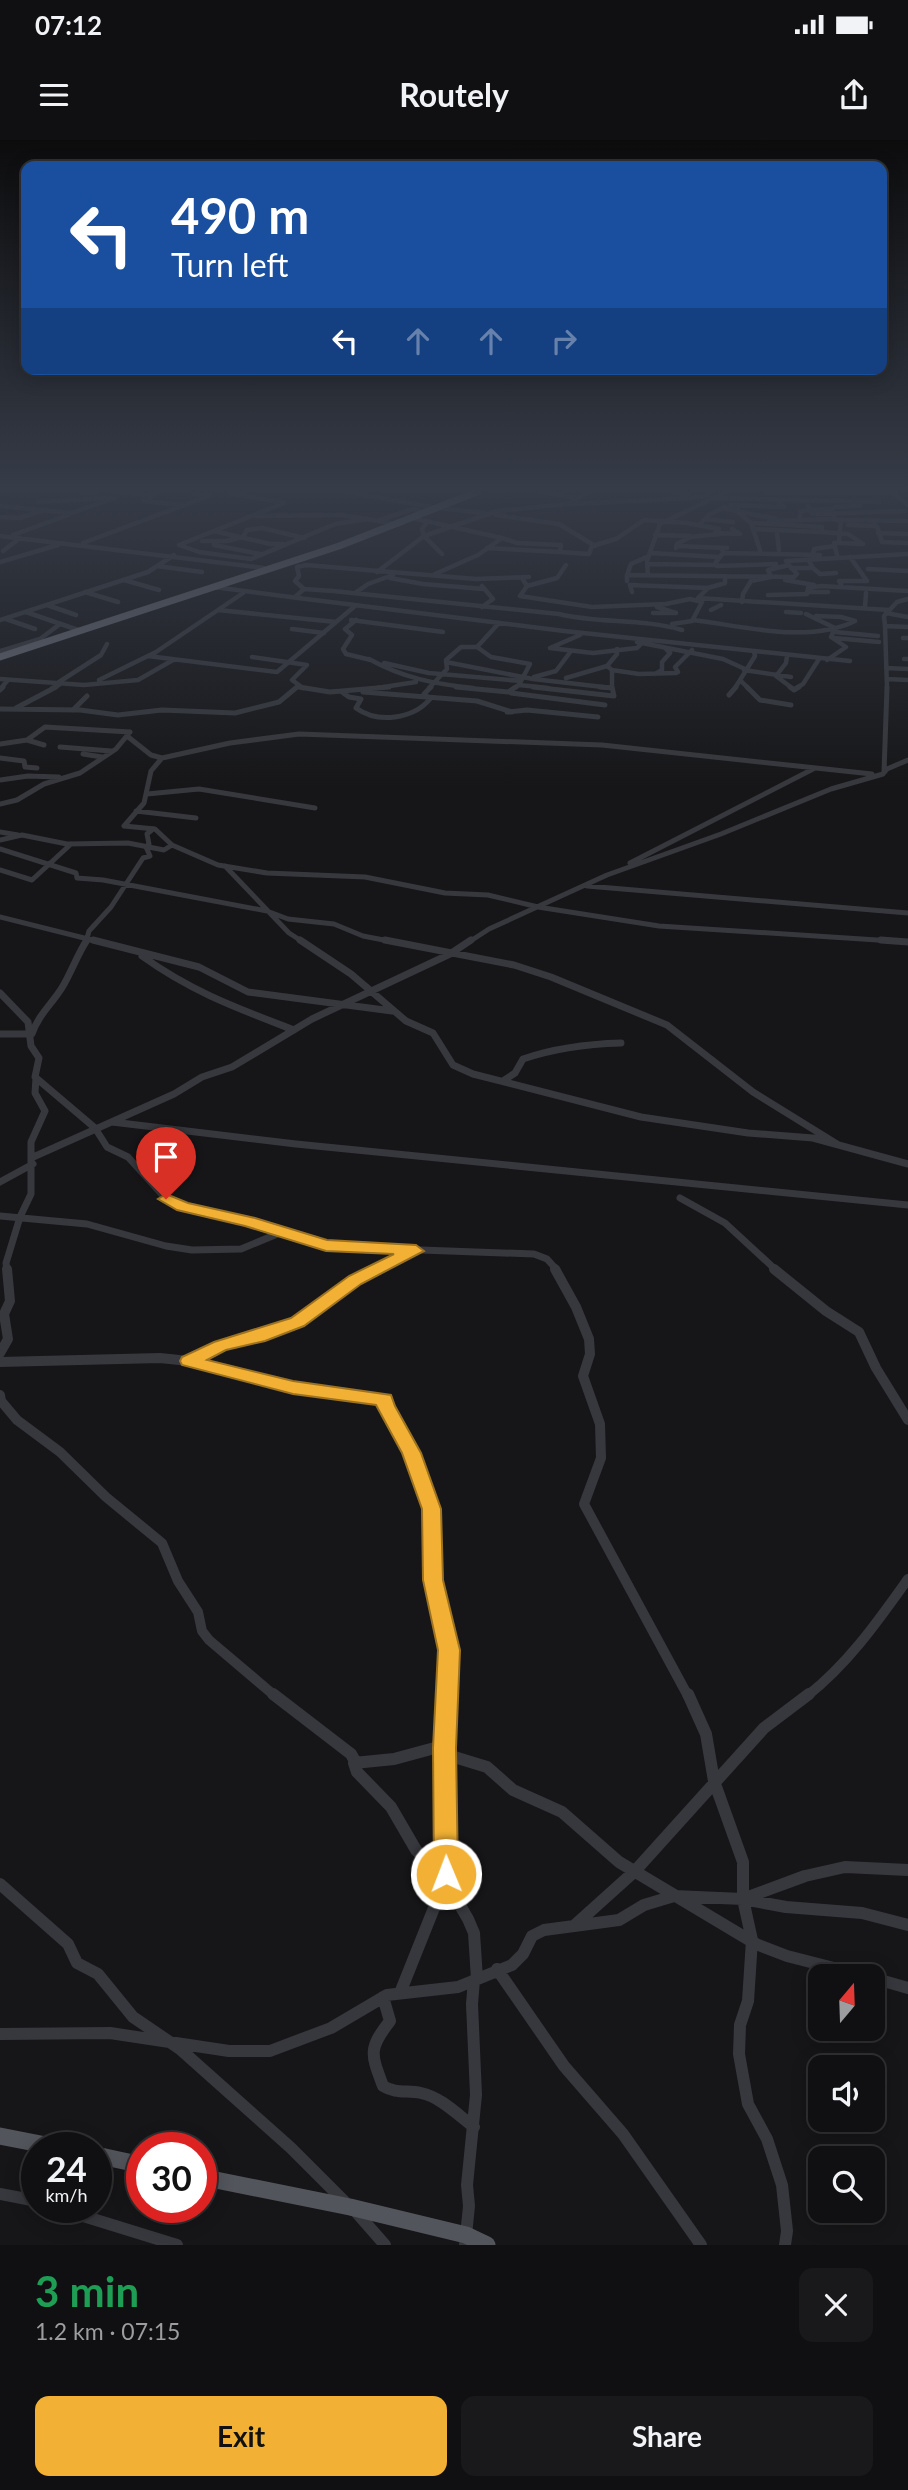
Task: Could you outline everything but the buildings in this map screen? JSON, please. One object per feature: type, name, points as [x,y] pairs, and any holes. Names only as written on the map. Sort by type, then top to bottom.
[{"type":"highway","points":[[0,654],[194,590]]},
{"type":"highway","points":[[0,654],[71,629],[204,590]]},
{"type":"main road","points":[[0,2136],[21,2140]]},
{"type":"main road","points":[[217,2180],[350,2207],[487,2245]]},
{"type":"street","points":[[2,618],[91,590]]},
{"type":"street","points":[[226,590],[294,598],[303,590]]},
{"type":"street","points":[[230,590],[690,645],[850,661]]},
{"type":"street","points":[[320,590],[630,622],[658,624],[691,621],[878,639]]},
{"type":"street","points":[[355,593],[359,590]]},
{"type":"street","points":[[482,607],[492,599],[485,590]]},
{"type":"street","points":[[524,590],[520,596],[602,607],[656,608],[690,599],[865,607],[908,617]]},
{"type":"street","points":[[676,590],[676,594],[682,597],[730,606]]},
{"type":"street","points":[[674,642],[691,621],[707,590]]},
{"type":"street","points":[[742,602],[745,590]]},
{"type":"street","points":[[768,595],[770,590]]},
{"type":"street","points":[[760,604],[761,596],[807,594],[808,590]]},
{"type":"street","points":[[819,590],[828,592]]},
{"type":"street","points":[[843,606],[849,591]]},
{"type":"street","points":[[85,592],[118,603]]},
{"type":"street","points":[[97,682],[148,656],[243,593]]},
{"type":"street","points":[[865,607],[866,593]]},
{"type":"street","points":[[883,774],[887,611],[902,599],[908,598]]},
{"type":"street","points":[[559,614],[572,604]]},
{"type":"street","points":[[47,605],[76,615]]},
{"type":"street","points":[[711,610],[721,605]]},
{"type":"street","points":[[148,656],[277,672],[355,606]]},
{"type":"street","points":[[643,623],[647,622],[656,608]]},
{"type":"street","points":[[218,610],[356,620],[443,632]]},
{"type":"street","points":[[26,612],[71,629]]},
{"type":"street","points":[[786,612],[849,618],[855,621],[854,624]]},
{"type":"street","points":[[804,612],[823,622],[846,648],[827,660]]},
{"type":"street","points":[[823,622],[828,617]]},
{"type":"street","points":[[833,633],[854,624],[861,617]]},
{"type":"street","points":[[2,618],[35,629]]},
{"type":"street","points":[[356,620],[345,629],[352,635],[343,649],[346,654],[405,669],[440,674],[612,688]]},
{"type":"street","points":[[477,647],[499,622]]},
{"type":"street","points":[[630,622],[589,632],[559,642],[550,648],[617,652],[637,648],[641,644]]},
{"type":"street","points":[[658,624],[682,630]]},
{"type":"street","points":[[885,626],[908,627]]},
{"type":"street","points":[[292,629],[324,632]]},
{"type":"street","points":[[608,634],[617,652]]},
{"type":"street","points":[[629,636],[641,644],[728,661],[744,670],[790,677]]},
{"type":"street","points":[[16,709],[101,655],[107,644]]},
{"type":"street","points":[[566,678],[591,669],[610,668],[655,674],[677,673],[675,667],[691,653],[693,648],[690,645]]},
{"type":"street","points":[[446,662],[461,647],[477,647],[491,657],[530,664],[524,680]]},
{"type":"street","points":[[655,674],[662,670],[662,662],[670,653],[665,648]]},
{"type":"street","points":[[508,692],[524,680],[556,671],[571,651]]},
{"type":"street","points":[[446,662],[524,680],[614,696],[610,668],[617,652]]},
{"type":"street","points":[[729,695],[741,681],[744,670],[755,656],[754,652]]},
{"type":"street","points":[[776,675],[787,656]]},
{"type":"street","points":[[253,657],[307,665],[292,680],[297,687],[322,693],[419,682]]},
{"type":"street","points":[[0,680],[84,685],[138,680],[175,658]]},
{"type":"street","points":[[369,659],[394,673],[419,682],[605,705]]},
{"type":"street","points":[[776,675],[777,679],[794,690],[803,684],[819,659]]},
{"type":"street","points":[[430,699],[424,694],[447,669],[446,662]]},
{"type":"street","points":[[886,668],[908,669]]},
{"type":"street","points":[[781,669],[808,675]]},
{"type":"street","points":[[887,679],[908,680]]},
{"type":"street","points":[[0,690],[8,680]]},
{"type":"street","points":[[741,681],[760,700],[791,705]]},
{"type":"street","points":[[0,709],[73,710],[118,715],[162,710],[235,713],[279,702],[297,687]]},
{"type":"street","points":[[344,691],[477,701],[508,712],[527,710],[598,717]]},
{"type":"street","points":[[344,691],[349,697],[361,699],[356,708],[359,711],[393,716],[414,713],[430,699]]},
{"type":"street","points":[[73,710],[88,695]]},
{"type":"street","points":[[555,713],[557,705]]},
{"type":"street","points":[[0,747],[27,740],[45,727],[130,732],[111,751],[71,777],[44,784],[1,806]]},
{"type":"street","points":[[883,774],[602,745],[299,734],[230,743],[162,758],[156,762],[150,773],[144,804],[124,826],[153,829],[173,845],[225,866],[271,874],[365,877],[446,892],[488,895],[538,907],[659,926],[908,942]]},
{"type":"street","points":[[127,736],[133,738],[146,753],[162,758]]},
{"type":"street","points":[[27,740],[44,745]]},
{"type":"street","points":[[60,747],[111,751]]},
{"type":"street","points":[[83,754],[102,757]]},
{"type":"street","points":[[0,758],[27,759],[25,767],[37,768]]},
{"type":"street","points":[[609,874],[721,834],[831,789],[883,774],[887,769],[908,760]]},
{"type":"street","points":[[0,1182],[32,1161],[95,1128],[174,1094],[202,1077],[232,1067],[340,1005],[450,954],[489,929],[587,886],[815,767]]},
{"type":"street","points":[[1,778],[71,777]]},
{"type":"street","points":[[147,794],[199,789],[315,808]]},
{"type":"street","points":[[136,811],[196,818]]},
{"type":"street","points":[[146,847],[149,844],[147,834],[153,829]]},
{"type":"street","points":[[0,832],[71,844],[114,842],[164,850],[173,845]]},
{"type":"street","points":[[0,840],[22,835]]},
{"type":"street","points":[[0,870],[32,880],[71,844]]},
{"type":"street","points":[[0,1353],[8,1339],[4,1314],[10,1301],[6,1263],[20,1217],[31,1194],[31,1142],[45,1111],[35,1093],[39,1058],[31,1046],[32,1034],[36,1022],[63,986],[89,931],[125,886],[143,858],[150,856],[146,847]]},
{"type":"street","points":[[0,849],[76,873],[77,878],[103,880],[267,911],[288,919],[334,924],[363,936],[514,965],[551,977],[667,1025],[753,1092],[837,1144]]},
{"type":"street","points":[[225,866],[267,911],[274,914],[289,933],[315,948],[371,990],[406,1021],[433,1033],[453,1065],[473,1074],[640,1117],[748,1133],[813,1138],[908,1164]]},
{"type":"street","points":[[587,886],[908,913]]},
{"type":"street","points":[[0,917],[199,967],[248,992],[394,1011]]},
{"type":"street","points":[[137,953],[177,981],[206,996],[294,1030]]},
{"type":"street","points":[[0,993],[28,1022],[32,1034]]},
{"type":"street","points":[[0,1034],[32,1034]]},
{"type":"street","points":[[503,1082],[515,1073],[523,1059],[537,1054],[570,1048],[577,1044],[621,1043]]},
{"type":"street","points":[[36,1078],[95,1128],[107,1147],[128,1157],[158,1192],[175,1204],[339,1247],[534,1254],[547,1259],[557,1271],[589,1339],[590,1354],[583,1376],[600,1424],[601,1458],[584,1504],[698,1713],[706,1734],[713,1782],[743,1862],[743,1899],[752,1940],[748,2001],[740,2025],[739,2054],[748,2104],[768,2139],[782,2185],[787,2231],[785,2245]]},
{"type":"street","points":[[109,1122],[296,1144],[908,1205]]},
{"type":"street","points":[[680,1198],[725,1223],[794,1285],[826,1311],[859,1332],[876,1368],[908,1420]]},
{"type":"street","points":[[0,1216],[87,1224],[138,1239],[192,1250],[241,1249],[270,1235],[282,1233]]},
{"type":"street","points":[[189,1361],[220,1346],[298,1322],[355,1280],[416,1251]]},
{"type":"street","points":[[0,1362],[160,1358],[189,1361],[293,1388],[385,1399],[385,1406],[411,1453],[431,1509],[433,1580],[449,1650],[445,1749],[445,1880],[400,1993]]},
{"type":"street","points":[[0,1395],[1,1401],[18,1420],[43,1437],[106,1497],[162,1543],[178,1581],[198,1612],[202,1631],[209,1640],[351,1754],[356,1763],[354,1768],[391,1807],[416,1850],[445,1880],[472,1927],[475,1979],[474,2127],[467,2185],[469,2206],[466,2240]]},
{"type":"street","points":[[575,1925],[635,1871],[764,1728],[827,1680],[874,1627],[908,1579]]},
{"type":"street","points":[[356,1763],[394,1759],[436,1745],[451,1756],[480,1764],[513,1790],[562,1812],[619,1862],[674,1896],[752,1940],[787,1956],[818,1964]]},
{"type":"street","points":[[743,1899],[764,1889],[838,1868],[908,1870]]},
{"type":"street","points":[[0,1884],[68,1944],[77,1963],[98,1974],[132,2017],[173,2043],[291,2148],[385,2245]]},
{"type":"street","points":[[0,2034],[110,2033],[247,2053],[270,2051],[305,2040],[383,1997],[451,1989],[496,1969],[512,1965],[518,1961],[528,1941],[538,1932],[619,1920],[644,1905],[674,1896],[743,1899],[786,1907],[862,1913],[908,1925]]},
{"type":"street","points":[[496,1969],[564,2066],[623,2134],[701,2245]]},
{"type":"street","points":[[886,1982],[908,1988]]},
{"type":"street","points":[[383,1997],[390,2021],[373,2042],[372,2056],[383,2086],[393,2092],[422,2093],[436,2099],[474,2127]]},
{"type":"street","points":[[0,2194],[21,2199]]},
{"type":"street","points":[[106,2223],[177,2245]]},
{"type":"route","points":[[166,1199],[183,1207],[249,1222],[310,1242],[339,1247],[416,1251],[355,1280],[298,1322],[220,1346],[189,1361],[293,1388],[385,1399],[385,1406],[411,1453],[431,1509],[433,1580],[449,1650],[444,1748],[446,1874]]}]
